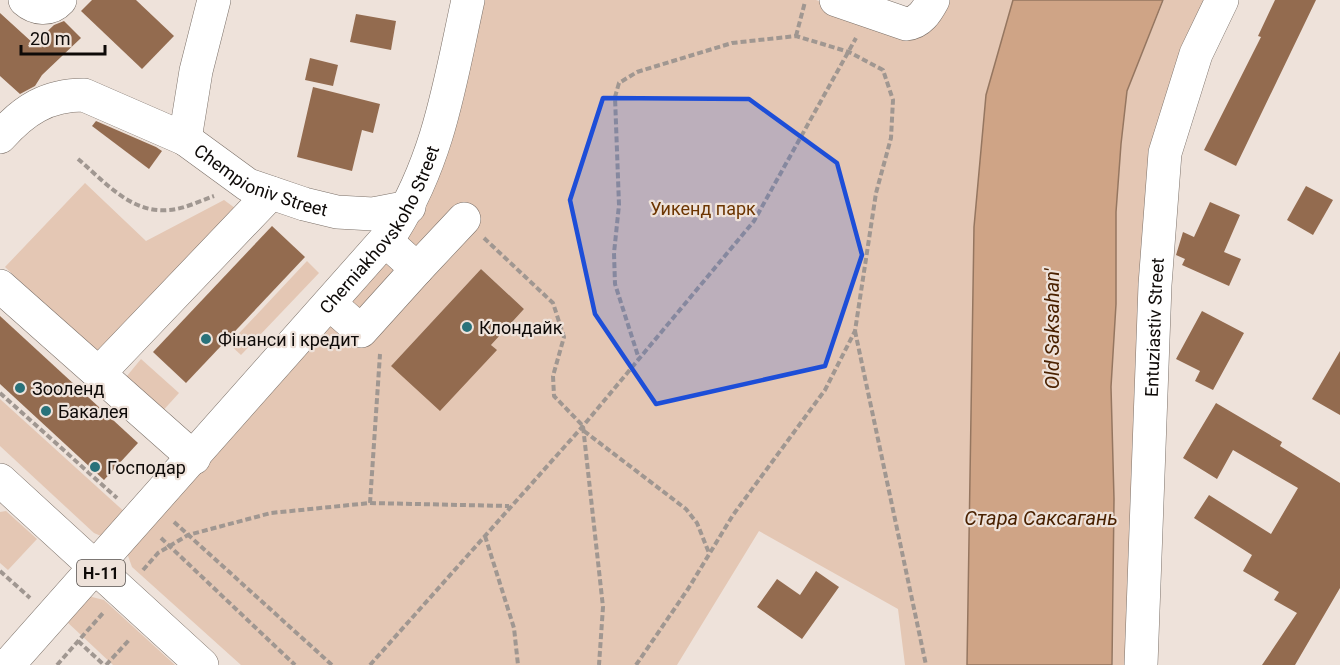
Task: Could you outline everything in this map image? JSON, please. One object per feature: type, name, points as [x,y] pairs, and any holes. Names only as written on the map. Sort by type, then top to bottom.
[{"type":"street","points":[[25,0],[32,6],[44,8],[55,5],[60,0]]},
{"type":"street","name":"Chempioniv Street","points":[[214,0],[196,70],[185,139],[259,189],[337,212],[372,214],[409,207]]},
{"type":"street","name":"Cherniakhovskoho Street","points":[[8,665],[386,241],[409,207],[436,144],[468,0]]},
{"type":"street","points":[[836,0],[901,23],[913,24],[926,13],[933,0]]},
{"type":"street","name":"Entuziastiv Street","points":[[1141,665],[1155,285],[1165,153],[1196,54],[1222,0]]},
{"type":"street","points":[[4,124],[38,104],[66,95],[84,95],[185,139]]},
{"type":"street","points":[[99,373],[259,189]]},
{"type":"street","points":[[330,304],[361,331],[464,219]]},
{"type":"street","points":[[386,241],[417,269]]},
{"type":"street","points":[[0,286],[194,458]]},
{"type":"street","name":"Н-11","points":[[0,480],[202,665]]},
{"type":"path","points":[[796,36],[806,0]]},
{"type":"path","points":[[370,665],[510,506],[584,428],[754,221],[849,52],[868,12]]},
{"type":"path","points":[[636,665],[739,506],[825,390],[855,331],[876,193],[891,138],[893,100],[883,70],[849,52],[796,36],[732,43],[636,72],[619,83],[615,98],[619,205],[614,253],[615,284],[639,359]]},
{"type":"path","points":[[78,159],[126,200],[148,210],[171,210],[259,189]]},
{"type":"path","points":[[464,219],[553,303],[564,337],[553,376],[554,396],[584,428],[686,509],[697,523],[710,554]]},
{"type":"path","points":[[361,331],[381,351],[370,503]]},
{"type":"path","points":[[855,331],[926,665]]},
{"type":"path","points":[[0,393],[140,518],[295,665]]},
{"type":"path","points":[[584,428],[597,531],[603,606],[599,665]]},
{"type":"path","points":[[169,546],[188,535],[271,513],[370,503],[510,506]]},
{"type":"path","points":[[173,521],[332,665]]},
{"type":"path","points":[[485,535],[514,628],[519,665]]},
{"type":"path","points":[[57,665],[78,641]]},
{"type":"highlighted area","points":[[603,98],[749,99],[837,163],[862,255],[825,366],[656,404],[595,314],[570,200]]},
{"type":"green space","name":"Уикенд парк","points":[[477,0],[816,0],[899,30],[933,0],[1013,0],[986,95],[974,227],[967,665],[905,665],[898,609],[759,531],[677,665],[241,665],[132,567],[127,553],[404,239]],"holes":[[[481,269],[524,309],[491,345],[496,350],[391,366]]]},
{"type":"green space","points":[[1164,0],[1222,0],[1165,153],[1141,665],[1113,665],[1114,499],[1111,387],[1116,304],[1116,212],[1121,144],[1127,91]]},
{"type":"green space","points":[[85,183],[146,241],[224,200],[239,211],[98,356],[5,267]]},
{"type":"green space","points":[[307,261],[319,273],[241,355],[229,344]]},
{"type":"green space","points":[[141,359],[179,393],[159,415],[122,382]]},
{"type":"green space","points":[[0,399],[128,515],[101,536],[94,533],[0,446]]},
{"type":"green space","points":[[6,511],[37,539],[8,570],[0,563],[0,512]]},
{"type":"green space","points":[[88,596],[104,600],[175,665],[113,665],[65,620]]},
{"type":"water","name":"Стара Саксагань","points":[[1013,0],[1163,0],[1127,91],[1121,144],[1116,212],[1116,304],[1111,387],[1114,499],[1112,665],[967,665],[974,227],[986,95]]},
{"type":"building","points":[[92,0],[136,0],[174,36],[142,69],[81,11]]},
{"type":"building","points":[[1275,0],[1316,0],[1236,166],[1204,150],[1261,37],[1258,36]]},
{"type":"building","points":[[0,13],[34,44],[54,25],[64,21],[81,38],[42,75],[35,86],[20,94],[0,76]]},
{"type":"building","points":[[356,14],[396,21],[391,50],[350,42]]},
{"type":"building","points":[[310,58],[338,65],[333,86],[305,80]]},
{"type":"building","points":[[313,87],[380,104],[373,133],[362,130],[352,171],[297,157]]},
{"type":"building","points":[[96,121],[162,151],[149,169],[92,126]]},
{"type":"building","points":[[1306,186],[1333,200],[1313,235],[1287,220]]},
{"type":"building","points":[[1210,202],[1240,215],[1224,252],[1241,259],[1229,286],[1182,265],[1185,259],[1176,255],[1183,232],[1194,237]]},
{"type":"building","points":[[272,226],[305,257],[186,383],[153,352]]},
{"type":"building","name":"Клондайк","points":[[481,269],[524,309],[491,345],[497,350],[440,411],[391,366]]},
{"type":"building","points":[[1202,311],[1244,333],[1213,390],[1195,381],[1200,371],[1176,359]]},
{"type":"building","points":[[0,316],[138,443],[104,480],[0,384]]},
{"type":"building","points":[[1340,351],[1340,415],[1312,399]]},
{"type":"building","points":[[1216,403],[1282,442],[1280,446],[1340,483],[1340,588],[1295,665],[1262,665],[1297,613],[1274,600],[1279,592],[1243,571],[1252,555],[1194,518],[1209,495],[1271,534],[1298,488],[1233,450],[1217,479],[1183,458]]},
{"type":"building","points":[[816,571],[839,587],[802,639],[757,607],[777,579],[800,595]]},
{"type":"place","name":"Клондайк","points":[[467,327]]},
{"type":"place","name":"Фінанси і кредит","points":[[206,339]]},
{"type":"place","name":"Зооленд","points":[[20,388]]},
{"type":"place","name":"Бакалея","points":[[46,411]]},
{"type":"place","name":"Господар","points":[[95,467]]},
{"type":"water label","name":"Old Saksahan'","points":[[1052,329]]}]
